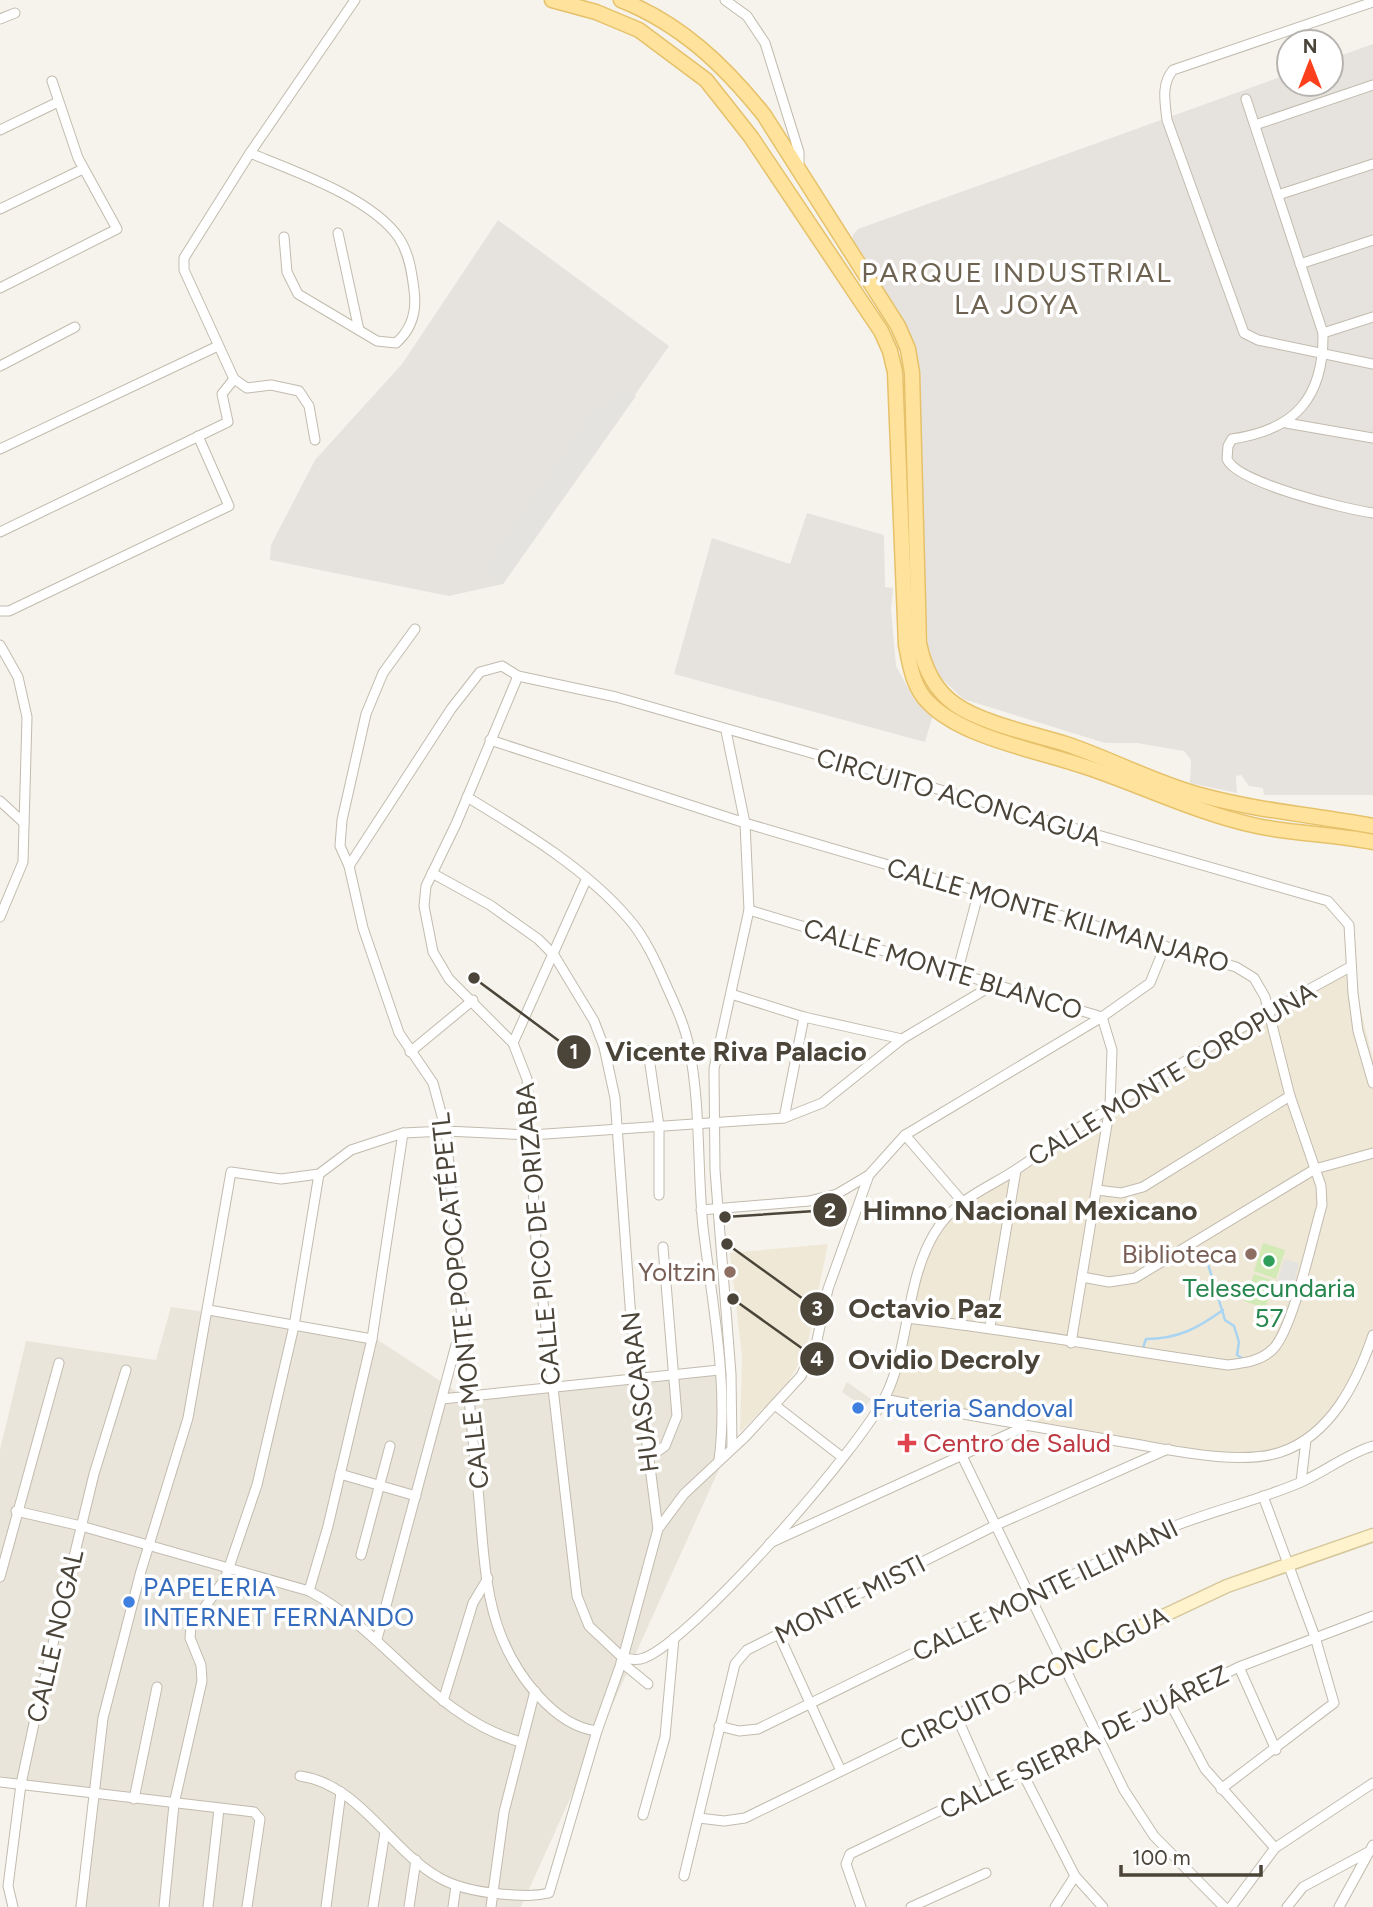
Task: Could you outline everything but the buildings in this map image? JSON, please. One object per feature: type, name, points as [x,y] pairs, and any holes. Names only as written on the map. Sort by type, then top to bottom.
[{"type":"main road","points":[[552,0],[596,12],[639,30],[706,80],[744,126],[891,351],[895,373],[906,645],[914,681],[927,702],[947,718],[978,731],[1085,766],[1195,809],[1285,831],[1335,834],[1373,842]]},
{"type":"main road","points":[[621,0],[645,10],[680,31],[719,62],[764,116],[891,312],[908,349],[915,466],[919,643],[923,664],[944,695],[958,706],[980,716],[1099,755],[1197,794],[1254,809],[1373,826]]},
{"type":"street","points":[[315,440],[309,406],[299,391],[271,385],[247,388],[234,379],[184,270],[184,258],[250,153],[355,0]]},
{"type":"street","points":[[725,0],[747,16],[765,43],[799,152],[800,171]]},
{"type":"street","points":[[1373,2],[1173,70],[1166,79],[1167,120],[1244,333],[1258,340],[1373,364]]},
{"type":"street","points":[[0,19],[15,13]]},
{"type":"street","points":[[0,288],[117,229],[83,169],[52,81]]},
{"type":"street","points":[[1255,125],[1373,85]]},
{"type":"street","points":[[1246,99],[1323,334],[1324,355],[1316,384],[1286,424]]},
{"type":"street","points":[[0,130],[58,102]]},
{"type":"street","points":[[250,153],[354,201],[386,223],[400,239],[411,267],[414,286],[412,323],[408,333],[396,343],[377,341],[298,294],[287,272],[284,237]]},
{"type":"street","points":[[1278,195],[1373,163]]},
{"type":"street","points":[[0,209],[83,169]]},
{"type":"street","points":[[338,233],[359,330]]},
{"type":"street","points":[[1300,264],[1373,240]]},
{"type":"street","points":[[1323,334],[1373,317]]},
{"type":"street","points":[[0,366],[75,327]]},
{"type":"street","points":[[0,449],[218,346]]},
{"type":"street","points":[[0,532],[228,422],[222,394],[234,379]]},
{"type":"street","points":[[1373,438],[1286,424],[1254,436],[1233,439],[1226,451],[1230,467],[1238,473],[1334,506],[1373,513]]},
{"type":"street","points":[[0,611],[9,611],[229,506],[198,436]]},
{"type":"street","name":"CALLE MONTE POPOCATÉPETL","points":[[415,629],[383,673],[366,714],[342,820],[340,846],[349,866],[363,928],[399,1033],[433,1083],[446,1131],[468,1397],[488,1578],[501,1637],[535,1691],[569,1721],[584,1729],[597,1731]]},
{"type":"street","points":[[0,645],[18,677],[27,717],[23,862],[0,917]]},
{"type":"street","points":[[349,866],[451,709],[480,672],[502,666],[518,676]]},
{"type":"street","name":"CIRCUITO ACONCAGUA","points":[[518,676],[566,684],[1328,901],[1349,925],[1350,967],[1359,1031],[1373,1083]]},
{"type":"street","name":"CALLE PICO DE ORIZABA","points":[[518,676],[426,886],[424,906],[433,952],[449,979],[473,1000],[513,1043],[527,1079],[536,1241],[577,1597],[589,1626],[622,1660]]},
{"type":"street","points":[[726,731],[745,823],[749,910],[714,1069],[713,1123],[730,1374],[732,1448]]},
{"type":"street","name":"CALLE MONTE KILIMANJARO","points":[[490,740],[745,823],[1246,971],[1260,986],[1269,1011],[1290,1096],[1321,1186],[1322,1205],[1285,1330],[1272,1351],[1245,1363],[1228,1364],[1071,1343],[990,1327],[906,1318]]},
{"type":"street","points":[[467,797],[513,825],[586,880],[629,919],[664,981],[681,1018],[689,1047],[699,1123],[701,1210],[719,1370],[722,1428],[719,1460]]},
{"type":"street","points":[[0,801],[24,823]]},
{"type":"street","name":"HUASCARAN","points":[[432,873],[498,910],[552,954],[588,1011],[604,1047],[615,1098],[637,1380],[658,1529]]},
{"type":"street","points":[[513,1043],[586,880]]},
{"type":"street","points":[[957,974],[979,891]]},
{"type":"street","name":"CALLE MONTE BLANCO","points":[[749,910],[1102,1017],[1112,1050],[1110,1106],[1071,1343]]},
{"type":"street","points":[[701,1210],[809,1201],[837,1194],[869,1175],[905,1135],[1102,1017],[1150,984],[1165,946]]},
{"type":"street","name":"CALLE MONTE COROPUNA","points":[[622,1660],[645,1658],[702,1615],[842,1458],[884,1399],[891,1383],[918,1275],[933,1235],[961,1200],[1016,1170],[1110,1106],[1269,1011],[1350,967]]},
{"type":"street","points":[[81,1907],[103,1718],[149,1545],[188,1418],[231,1172],[281,1179],[319,1174],[351,1150],[403,1133],[446,1131],[531,1135],[784,1118],[822,1103],[902,1039],[993,985]]},
{"type":"street","points":[[731,994],[803,1017],[902,1039]]},
{"type":"street","points":[[410,1052],[473,1000]]},
{"type":"street","points":[[784,1118],[803,1017]]},
{"type":"street","points":[[648,1051],[659,1126],[659,1195]]},
{"type":"street","points":[[1097,1190],[1121,1193],[1143,1187],[1290,1096]]},
{"type":"street","points":[[309,1591],[372,1339],[403,1133]]},
{"type":"street","points":[[905,1135],[961,1200]]},
{"type":"street","points":[[1082,1278],[1109,1282],[1135,1278],[1315,1169],[1373,1153]]},
{"type":"street","points":[[990,1327],[1016,1170]]},
{"type":"street","points":[[163,1907],[174,1804],[202,1681],[201,1665],[190,1638],[191,1626],[230,1568],[257,1485],[294,1326],[319,1174]]},
{"type":"street","points":[[300,1776],[324,1781],[341,1792],[437,1877],[456,1886],[492,1893],[539,1896],[549,1894],[597,1731],[622,1660],[658,1529],[684,1493],[776,1406],[801,1376],[817,1345],[828,1289],[869,1175]]},
{"type":"street","points":[[647,1459],[665,1446],[675,1425],[676,1376],[663,1247]]},
{"type":"street","points":[[209,1310],[372,1339]]},
{"type":"street","points":[[377,1639],[462,1321]]},
{"type":"street","points":[[884,1399],[1168,1449],[1260,1457],[1282,1452],[1306,1440],[1324,1423],[1356,1380],[1373,1335]]},
{"type":"street","points":[[0,1577],[16,1511],[59,1363]]},
{"type":"street","name":"CALLE NOGAL","points":[[13,1907],[8,1886],[21,1784],[81,1526],[126,1370]]},
{"type":"street","points":[[442,1399],[719,1370]]},
{"type":"street","points":[[776,1406],[842,1458]]},
{"type":"street","points":[[767,1544],[1026,1426]]},
{"type":"street","points":[[1301,1482],[1306,1440]]},
{"type":"street","points":[[360,1555],[390,1446]]},
{"type":"street","name":"CALLE MONTE ILLIMANI","points":[[719,1726],[748,1731],[1193,1518],[1301,1482],[1348,1455],[1373,1446]]},
{"type":"street","name":"MONTE MISTI","points":[[684,1877],[719,1726],[740,1657],[994,1526],[1168,1449]]},
{"type":"street","points":[[962,1456],[1095,1735],[1140,1817],[1190,1877],[1224,1907]]},
{"type":"street","points":[[340,1474],[416,1496]]},
{"type":"street","points":[[1221,1789],[1276,1750],[1334,1703],[1315,1637],[1263,1496]]},
{"type":"street","points":[[16,1511],[81,1526],[309,1591],[343,1610],[443,1701],[486,1731],[521,1742]]},
{"type":"street","name":"CIRCUITO ACONCAGUA","points":[[699,1818],[724,1821],[745,1818],[1227,1586],[1373,1535]]},
{"type":"street","points":[[443,1701],[473,1603],[488,1578]]},
{"type":"street","name":"CALLE SIERRA DE JUÁREZ","points":[[861,1907],[846,1864],[850,1854],[1240,1667],[1373,1616]]},
{"type":"street","points":[[779,1635],[841,1772]]},
{"type":"street","points":[[643,1815],[666,1737],[674,1638]]},
{"type":"street","points":[[622,1660],[648,1684]]},
{"type":"street","points":[[1240,1667],[1276,1750]]},
{"type":"street","points":[[134,1799],[157,1687]]},
{"type":"street","points":[[491,1907],[500,1832],[535,1691]]},
{"type":"street","points":[[1169,1701],[1187,1739],[1221,1789],[1275,1848]]},
{"type":"street","points":[[956,1715],[988,1787]]},
{"type":"street","points":[[1022,1772],[1075,1876],[1104,1907]]},
{"type":"street","points":[[0,1782],[256,1813],[260,1819],[247,1907]]},
{"type":"street","points":[[1231,1907],[1275,1848],[1373,1783]]},
{"type":"street","points":[[326,1907],[341,1792]]},
{"type":"street","points":[[208,1907],[219,1809]]},
{"type":"street","points":[[373,1907],[385,1832]]},
{"type":"street","points":[[1287,1907],[1309,1883],[1371,1848]]},
{"type":"street","points":[[1339,1907],[1371,1848]]},
{"type":"street","points":[[409,1907],[416,1860]]},
{"type":"street","points":[[911,1907],[986,1874]]},
{"type":"street","points":[[1055,1907],[1075,1876]]},
{"type":"street","points":[[453,1907],[456,1886]]},
{"type":"shaded area","points":[[1373,44],[1373,795],[1264,795],[1263,788],[1249,786],[1241,775],[1236,776],[1237,793],[1190,783],[1191,760],[1184,751],[1137,743],[1105,743],[963,699],[937,674],[928,646],[916,354],[907,329],[852,241],[853,235],[858,229],[1275,79],[1275,98],[1345,98],[1345,54]]},
{"type":"shaded area","points":[[498,220],[669,346],[503,584],[449,596],[270,560],[271,545],[315,460],[402,364]]},
{"type":"shaded area","points":[[621,384],[636,396],[503,584],[480,572],[598,401],[605,406]]},
{"type":"shaded area","points":[[807,513],[884,535],[885,587],[893,588],[891,609],[896,666],[914,699],[933,715],[925,742],[674,674],[712,538],[790,564]]},
{"type":"shaded area","points":[[1350,967],[1373,1059],[1373,1335],[1356,1380],[1306,1440],[1260,1457],[1203,1453],[884,1399],[917,1275],[945,1218],[1110,1106]]},
{"type":"shaded area","points":[[828,1244],[806,1351],[786,1386],[740,1432],[742,1356],[730,1253]]},
{"type":"shaded area","points":[[1284,1259],[1299,1263],[1293,1288],[1277,1283]]},
{"type":"shaded area","points":[[171,1307],[372,1336],[469,1400],[718,1372],[721,1465],[521,1907],[81,1907],[93,1793],[0,1776],[0,1450],[26,1341],[156,1360]]},
{"type":"shaded area","points":[[847,1382],[871,1399],[865,1408],[842,1392]]},
{"type":"green space","name":"Telesecundaria 57","points":[[1263,1243],[1285,1250],[1276,1279],[1254,1271]]},
{"type":"green space","name":"Telesecundaria 57","points":[[1254,1274],[1275,1281],[1265,1308],[1244,1301]]},
{"type":"waterway","points":[[1204,1251],[1225,1320],[1234,1326],[1239,1342],[1237,1355],[1242,1358]]},
{"type":"waterway","points":[[1143,1348],[1146,1339],[1168,1337],[1187,1331],[1223,1310]]},
{"type":"place","name":"Vicente Riva Palacio","points":[[474,978]]},
{"type":"place","name":"Himno Nacional Mexicano","points":[[725,1217]]},
{"type":"place","name":"Octavio Paz","points":[[727,1244]]},
{"type":"place","name":"Biblioteca","points":[[1251,1254]]},
{"type":"place","name":"Telesecundaria 57","points":[[1269,1261]]},
{"type":"place","name":"Yoltzin","points":[[730,1272]]},
{"type":"place","name":"Ovidio Decroly","points":[[733,1299]]},
{"type":"place","name":"Fruteria Sandoval","points":[[858,1408]]},
{"type":"place","name":"Centro de Salud","points":[[907,1443]]},
{"type":"place","name":"PAPELERIA INTERNET FERNANDO","points":[[129,1602]]},
{"type":"district","name":"PARQUE INDUSTRIAL LA JOYA","points":[[1017,288]]}]
